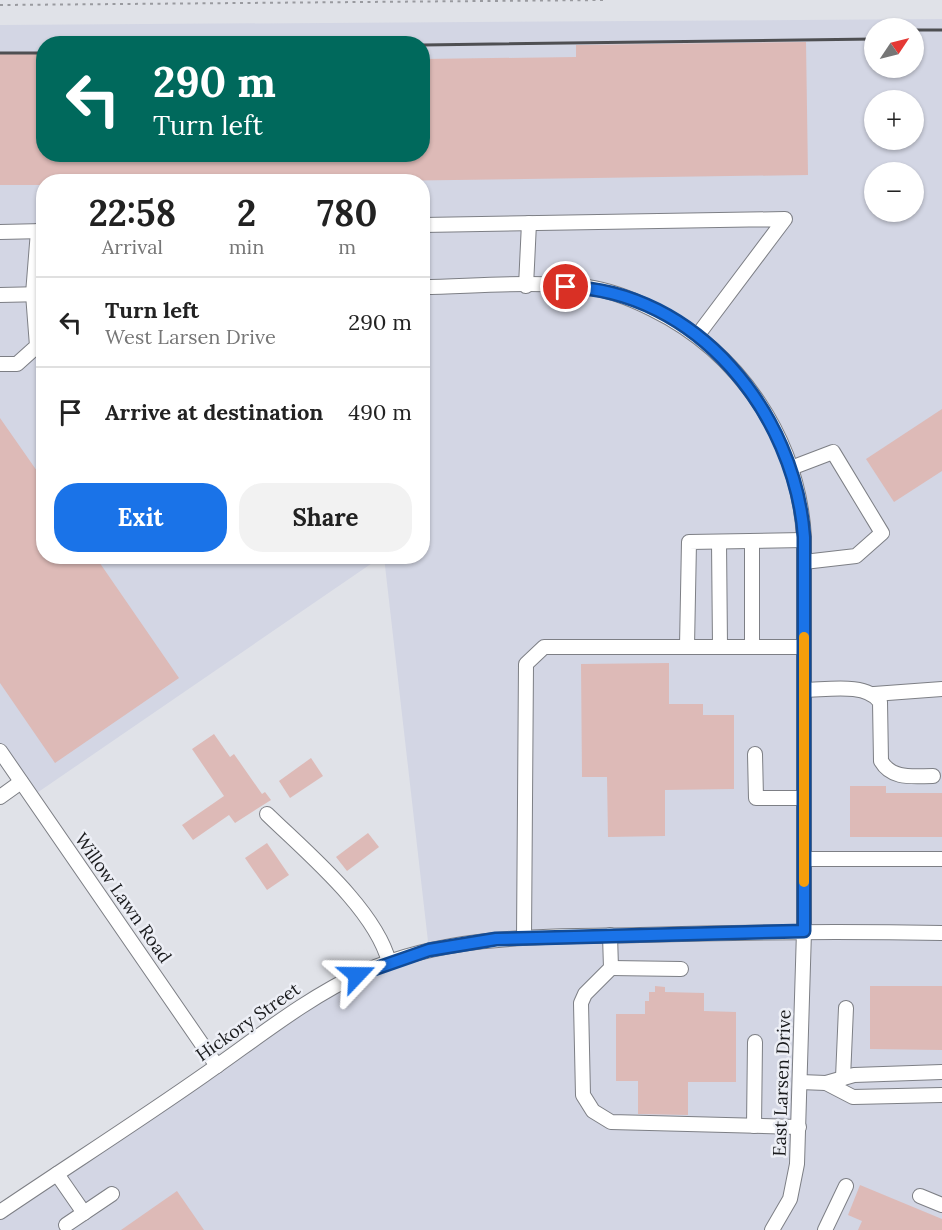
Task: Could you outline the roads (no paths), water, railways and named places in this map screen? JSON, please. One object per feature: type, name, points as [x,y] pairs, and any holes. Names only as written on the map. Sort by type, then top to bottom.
[{"type":"street","points":[[430,225],[785,219],[697,336]]},
{"type":"street","points":[[526,286],[529,223]]},
{"type":"street","points":[[0,232],[36,231]]},
{"type":"street","name":"East Larsen Drive","points":[[430,287],[587,287],[611,293],[654,310],[697,336],[732,368],[755,396],[774,428],[791,468],[800,507],[804,540],[804,931],[798,1157],[793,1188],[775,1229]]},
{"type":"street","points":[[0,295],[36,294]]},
{"type":"street","points":[[0,364],[17,364],[36,347]]},
{"type":"street","points":[[791,468],[833,452],[882,533],[855,556],[804,562]]},
{"type":"street","points":[[687,646],[689,543],[804,540]]},
{"type":"street","points":[[752,541],[752,647]]},
{"type":"street","points":[[719,542],[720,646]]},
{"type":"street","points":[[524,938],[526,664],[544,647],[804,647]]},
{"type":"street","points":[[804,690],[864,690],[874,694],[942,689]]},
{"type":"street","points":[[874,694],[880,702],[881,761],[885,768],[900,776],[933,776]]},
{"type":"street","name":"Willow Lawn Road","points":[[0,751],[217,1066]]},
{"type":"street","points":[[755,754],[756,798],[804,798]]},
{"type":"street","points":[[0,797],[21,782]]},
{"type":"street","points":[[267,814],[330,875],[380,934],[389,962]]},
{"type":"street","points":[[804,859],[942,859]]},
{"type":"street","name":"Hickory Street","points":[[0,1212],[316,997],[351,978],[389,962],[453,945],[524,938],[804,931],[942,933]]},
{"type":"street","points":[[610,935],[611,968]]},
{"type":"street","points":[[681,969],[611,968],[585,994],[580,1004],[583,1095],[593,1110],[611,1122],[799,1127]]},
{"type":"street","points":[[843,1078],[846,1008]]},
{"type":"street","points":[[754,1126],[755,1042]]},
{"type":"street","points":[[800,1082],[826,1083],[854,1075],[942,1072]]},
{"type":"street","points":[[826,1083],[853,1097],[942,1095]]},
{"type":"street","points":[[57,1174],[84,1213]]},
{"type":"street","points":[[825,1230],[846,1186]]},
{"type":"street","points":[[66,1226],[112,1194]]},
{"type":"street","points":[[920,1196],[942,1206]]},
{"type":"railway","points":[[924,30],[942,30]]},
{"type":"railway","points":[[430,45],[864,39]]},
{"type":"railway","points":[[0,53],[36,53]]}]
